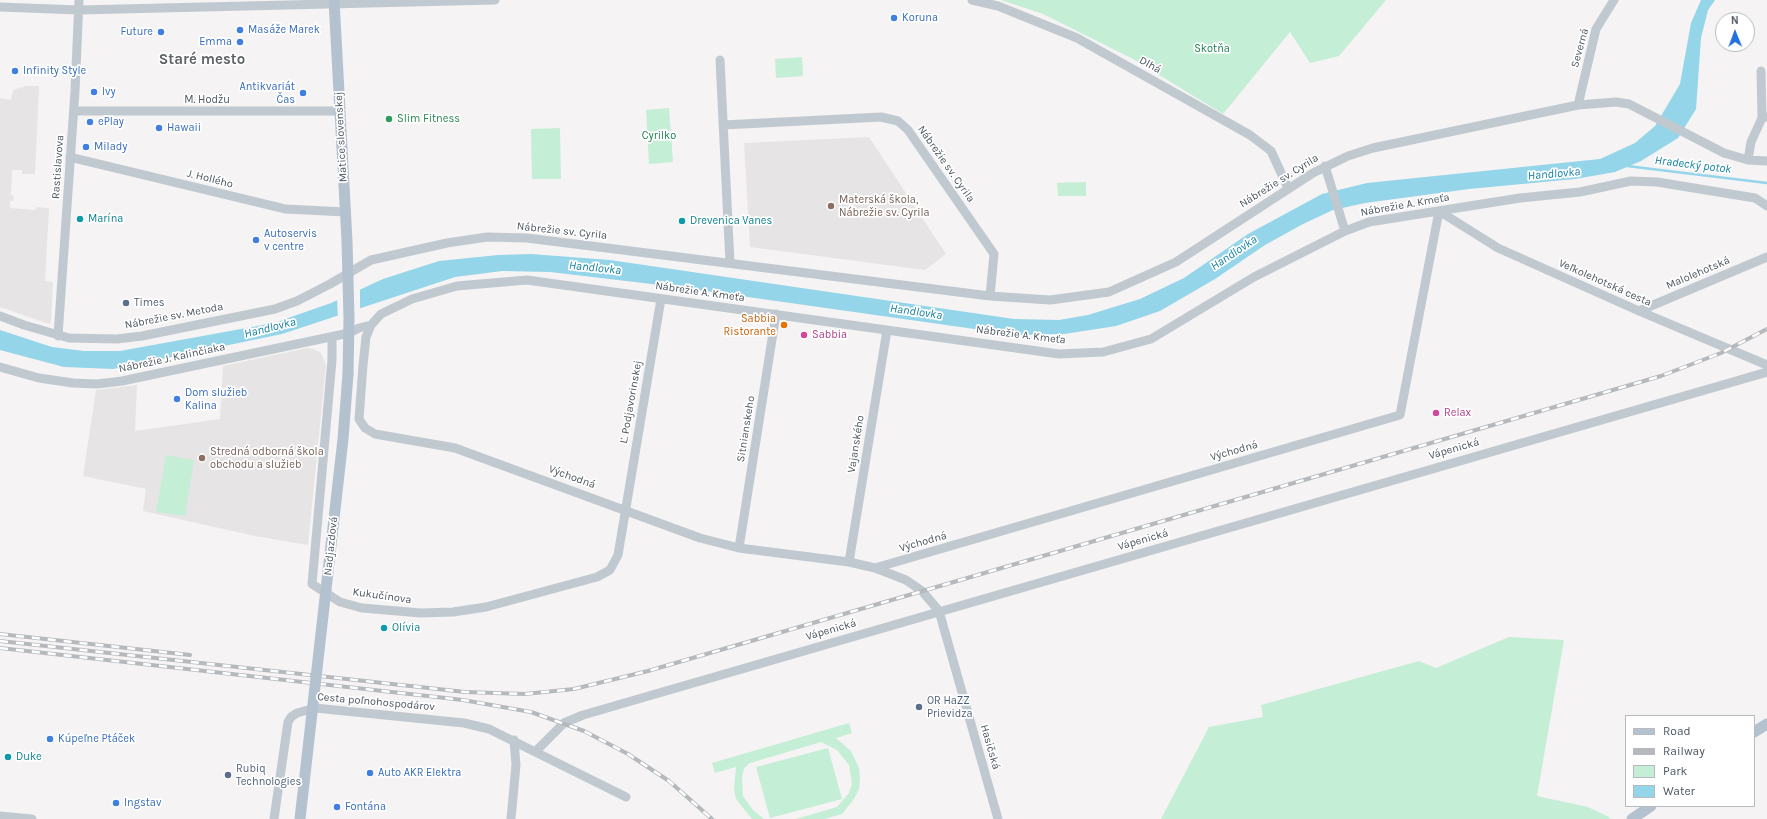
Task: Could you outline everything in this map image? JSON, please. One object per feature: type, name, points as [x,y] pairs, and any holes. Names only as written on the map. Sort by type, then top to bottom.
[{"type":"main road","name":"Matice slovenskej","points":[[334,2],[348,273]]},
{"type":"main road","name":"Nadjazdová","points":[[300,819],[343,439],[348,374],[348,273]]},
{"type":"main road","points":[[1755,731],[1767,724]]},
{"type":"main road","points":[[1632,819],[1650,807]]},
{"type":"street","name":"Rastislavova","points":[[58,336],[74,111],[79,0]]},
{"type":"street","points":[[0,7],[79,10],[334,2],[495,0]]},
{"type":"street","name":"Dlhá","points":[[972,0],[998,6],[1077,38],[1250,135],[1270,151],[1288,188]]},
{"type":"street","name":"Severná","points":[[1578,105],[1596,30],[1614,0]]},
{"type":"street","points":[[720,60],[730,263]]},
{"type":"street","points":[[1748,160],[1751,142],[1764,118],[1761,71]]},
{"type":"street","name":"Nábrežie sv. Cyrila","points":[[348,273],[370,260],[447,243],[487,238],[527,238],[990,296],[1050,300],[1109,292],[1176,262],[1288,188],[1325,166],[1373,148],[1578,105],[1616,102],[1629,104],[1641,108],[1724,153],[1748,160],[1767,161]]},
{"type":"street","name":"M. Hodžu","points":[[74,111],[340,111]]},
{"type":"street","name":"Nábrežie sv. Cyrila","points":[[723,125],[881,117],[898,121],[908,130],[994,254],[990,296]]},
{"type":"street","name":"J. Hollého","points":[[70,157],[286,209],[345,212]]},
{"type":"street","points":[[1325,166],[1345,231]]},
{"type":"street","name":"Nábrežie A. Kmeťa","points":[[349,334],[359,328],[371,325],[381,314],[412,299],[457,286],[527,280],[1059,354],[1103,352],[1151,339],[1254,277],[1345,231],[1368,222],[1520,198],[1580,192],[1630,181],[1657,182],[1755,198],[1766,204]]},
{"type":"street","name":"Veľkolehotská cesta","points":[[1439,211],[1498,248],[1639,311],[1767,365]]},
{"type":"street","name":"Východná","points":[[875,568],[1400,415],[1439,211]]},
{"type":"street","name":"Malolehotská","points":[[1639,311],[1767,257]]},
{"type":"street","name":"Nábrežie sv. Metoda","points":[[0,316],[58,336],[96,340],[117,339],[275,309],[322,288],[348,273]]},
{"type":"street","name":"Ľ. Podjavorinskej","points":[[625,509],[661,299]]},
{"type":"street","name":"Sitnianskeho","points":[[739,548],[776,314]]},
{"type":"street","name":"Východná","points":[[371,325],[366,337],[359,420],[365,428],[375,434],[455,448],[625,509],[700,538],[739,548],[849,562],[875,568],[906,580],[922,591],[939,612]]},
{"type":"street","name":"Vajanského","points":[[849,562],[888,330]]},
{"type":"street","name":"Nábrežie J. Kalinčiaka","points":[[0,368],[56,381],[92,384],[108,383],[349,334]]},
{"type":"street","name":"Kukučínova","points":[[332,337],[332,360],[312,584],[340,602],[362,608],[421,613],[453,612],[486,607],[597,576],[610,570],[618,555],[625,509]]},
{"type":"street","points":[[348,360],[363,365]]},
{"type":"street","name":"Vápenická","points":[[536,751],[564,723],[583,715],[1767,372]]},
{"type":"street","name":"Hasičská","points":[[939,612],[998,819]]},
{"type":"street","name":"Cesta poľnohospodárov","points":[[274,819],[285,730],[291,717],[304,710],[315,708],[464,723],[489,729],[514,740],[626,797]]},
{"type":"street","points":[[511,819],[516,765],[514,740]]},
{"type":"street","points":[[0,816],[32,819]]},
{"type":"shaded area","points":[[26,86],[39,86],[35,174],[22,174],[22,170],[12,170],[11,195],[14,196],[13,201],[10,201],[10,208],[35,210],[36,207],[49,208],[45,281],[53,282],[51,322],[49,324],[0,307],[0,98],[11,100],[13,90]]},
{"type":"shaded area","name":"Materská škola, Nábrežie sv. Cyrila","points":[[869,137],[946,254],[925,270],[750,247],[744,143]]},
{"type":"shaded area","name":"Stredná odborná škola obchodu a služieb","points":[[307,348],[321,353],[326,365],[308,545],[255,536],[143,511],[146,489],[83,476],[96,390],[137,385],[135,431],[220,419],[223,366]]},
{"type":"green space","name":"Skotňa","points":[[1001,0],[1386,0],[1339,56],[1310,63],[1290,32],[1223,114],[1133,59],[1043,14]]},
{"type":"green space","points":[[802,57],[803,76],[776,78],[775,59]]},
{"type":"green space","name":"Cyrilko","points":[[669,108],[673,162],[649,164],[646,110]]},
{"type":"green space","points":[[560,128],[561,179],[532,179],[531,129]]},
{"type":"green space","points":[[1086,182],[1086,196],[1058,196],[1057,183]]},
{"type":"green space","points":[[166,455],[194,460],[185,516],[156,512]]},
{"type":"green space","points":[[1509,637],[1564,640],[1537,796],[1588,807],[1609,817],[1610,819],[1161,819],[1209,727],[1263,717],[1261,705],[1419,661],[1436,668]]},
{"type":"green space","points":[[849,723],[852,733],[836,738],[851,751],[859,768],[860,778],[859,789],[854,799],[842,814],[824,819],[796,819],[837,807],[849,793],[852,784],[849,765],[837,750],[821,742],[750,763],[744,768],[742,777],[743,796],[753,810],[764,819],[752,819],[736,799],[734,789],[736,767],[715,773],[712,763]]},
{"type":"green space","points":[[828,748],[842,799],[770,818],[756,767]]},
{"type":"water","name":"Handlovka","points":[[1701,0],[1715,0],[1708,10],[1701,38],[1696,109],[1678,138],[1641,161],[1615,172],[1575,179],[1469,189],[1365,203],[1333,210],[1303,224],[1265,245],[1215,279],[1160,311],[1116,326],[1064,334],[1017,335],[677,287],[550,272],[502,271],[455,277],[282,334],[113,369],[64,367],[0,350],[0,330],[52,347],[84,351],[120,351],[274,323],[331,303],[383,279],[439,261],[498,255],[531,254],[610,260],[1014,319],[1059,320],[1088,315],[1140,299],[1184,278],[1248,234],[1322,194],[1367,183],[1600,159],[1635,143],[1655,126],[1680,84],[1691,23]]},
{"type":"pier","points":[[360,288],[360,311],[338,319],[337,298]]},
{"type":"waterway","name":"Hradecký potok","points":[[1627,166],[1767,183]]},
{"type":"railway","points":[[0,641],[465,692],[525,694],[574,689],[648,671],[1661,376],[1721,353],[1767,329]]},
{"type":"railway","points":[[0,634],[190,655]]},
{"type":"railway","points":[[0,648],[463,700],[531,712],[584,731],[628,754],[669,781],[712,819]]},
{"type":"place","name":"Koruna","points":[[894,18]]},
{"type":"place","name":"Masáže Marek","points":[[240,30]]},
{"type":"place","name":"Future","points":[[161,32]]},
{"type":"place","name":"Emma","points":[[240,42]]},
{"type":"place","name":"Infinity Style","points":[[15,71]]},
{"type":"place","name":"Ivy","points":[[94,92]]},
{"type":"place","name":"Antikvariát Čas","points":[[303,93]]},
{"type":"place","name":"Slim Fitness","points":[[389,119]]},
{"type":"place","name":"ePlay","points":[[90,122]]},
{"type":"place","name":"Hawaii","points":[[159,128]]},
{"type":"place","name":"Milady","points":[[86,147]]},
{"type":"place","name":"Materská škola, Nábrežie sv. Cyrila","points":[[831,206]]},
{"type":"place","name":"Marína","points":[[80,219]]},
{"type":"place","name":"Drevenica Vanes","points":[[682,221]]},
{"type":"place","name":"Autoservis v centre","points":[[256,240]]},
{"type":"place","name":"Times","points":[[126,303]]},
{"type":"place","name":"Sabbia Ristorante","points":[[784,325]]},
{"type":"place","name":"Sabbia","points":[[804,335]]},
{"type":"place","name":"Dom služieb Kalina","points":[[177,399]]},
{"type":"place","name":"Relax","points":[[1436,413]]},
{"type":"place","name":"Stredná odborná škola obchodu a služieb","points":[[202,458]]},
{"type":"place","name":"Olívia","points":[[384,628]]},
{"type":"place","name":"OR HaZZ Prievidza","points":[[919,707]]},
{"type":"place","name":"Kúpeľne Ptáček","points":[[50,739]]},
{"type":"place","name":"Duke","points":[[8,757]]},
{"type":"place","name":"Auto AKR Elektra","points":[[370,773]]},
{"type":"place","name":"Rubiq Technologies","points":[[228,775]]},
{"type":"place","name":"Ingstav","points":[[116,803]]},
{"type":"place","name":"Fontána","points":[[337,807]]},
{"type":"district","name":"Staré mesto","points":[[202,60]]}]
